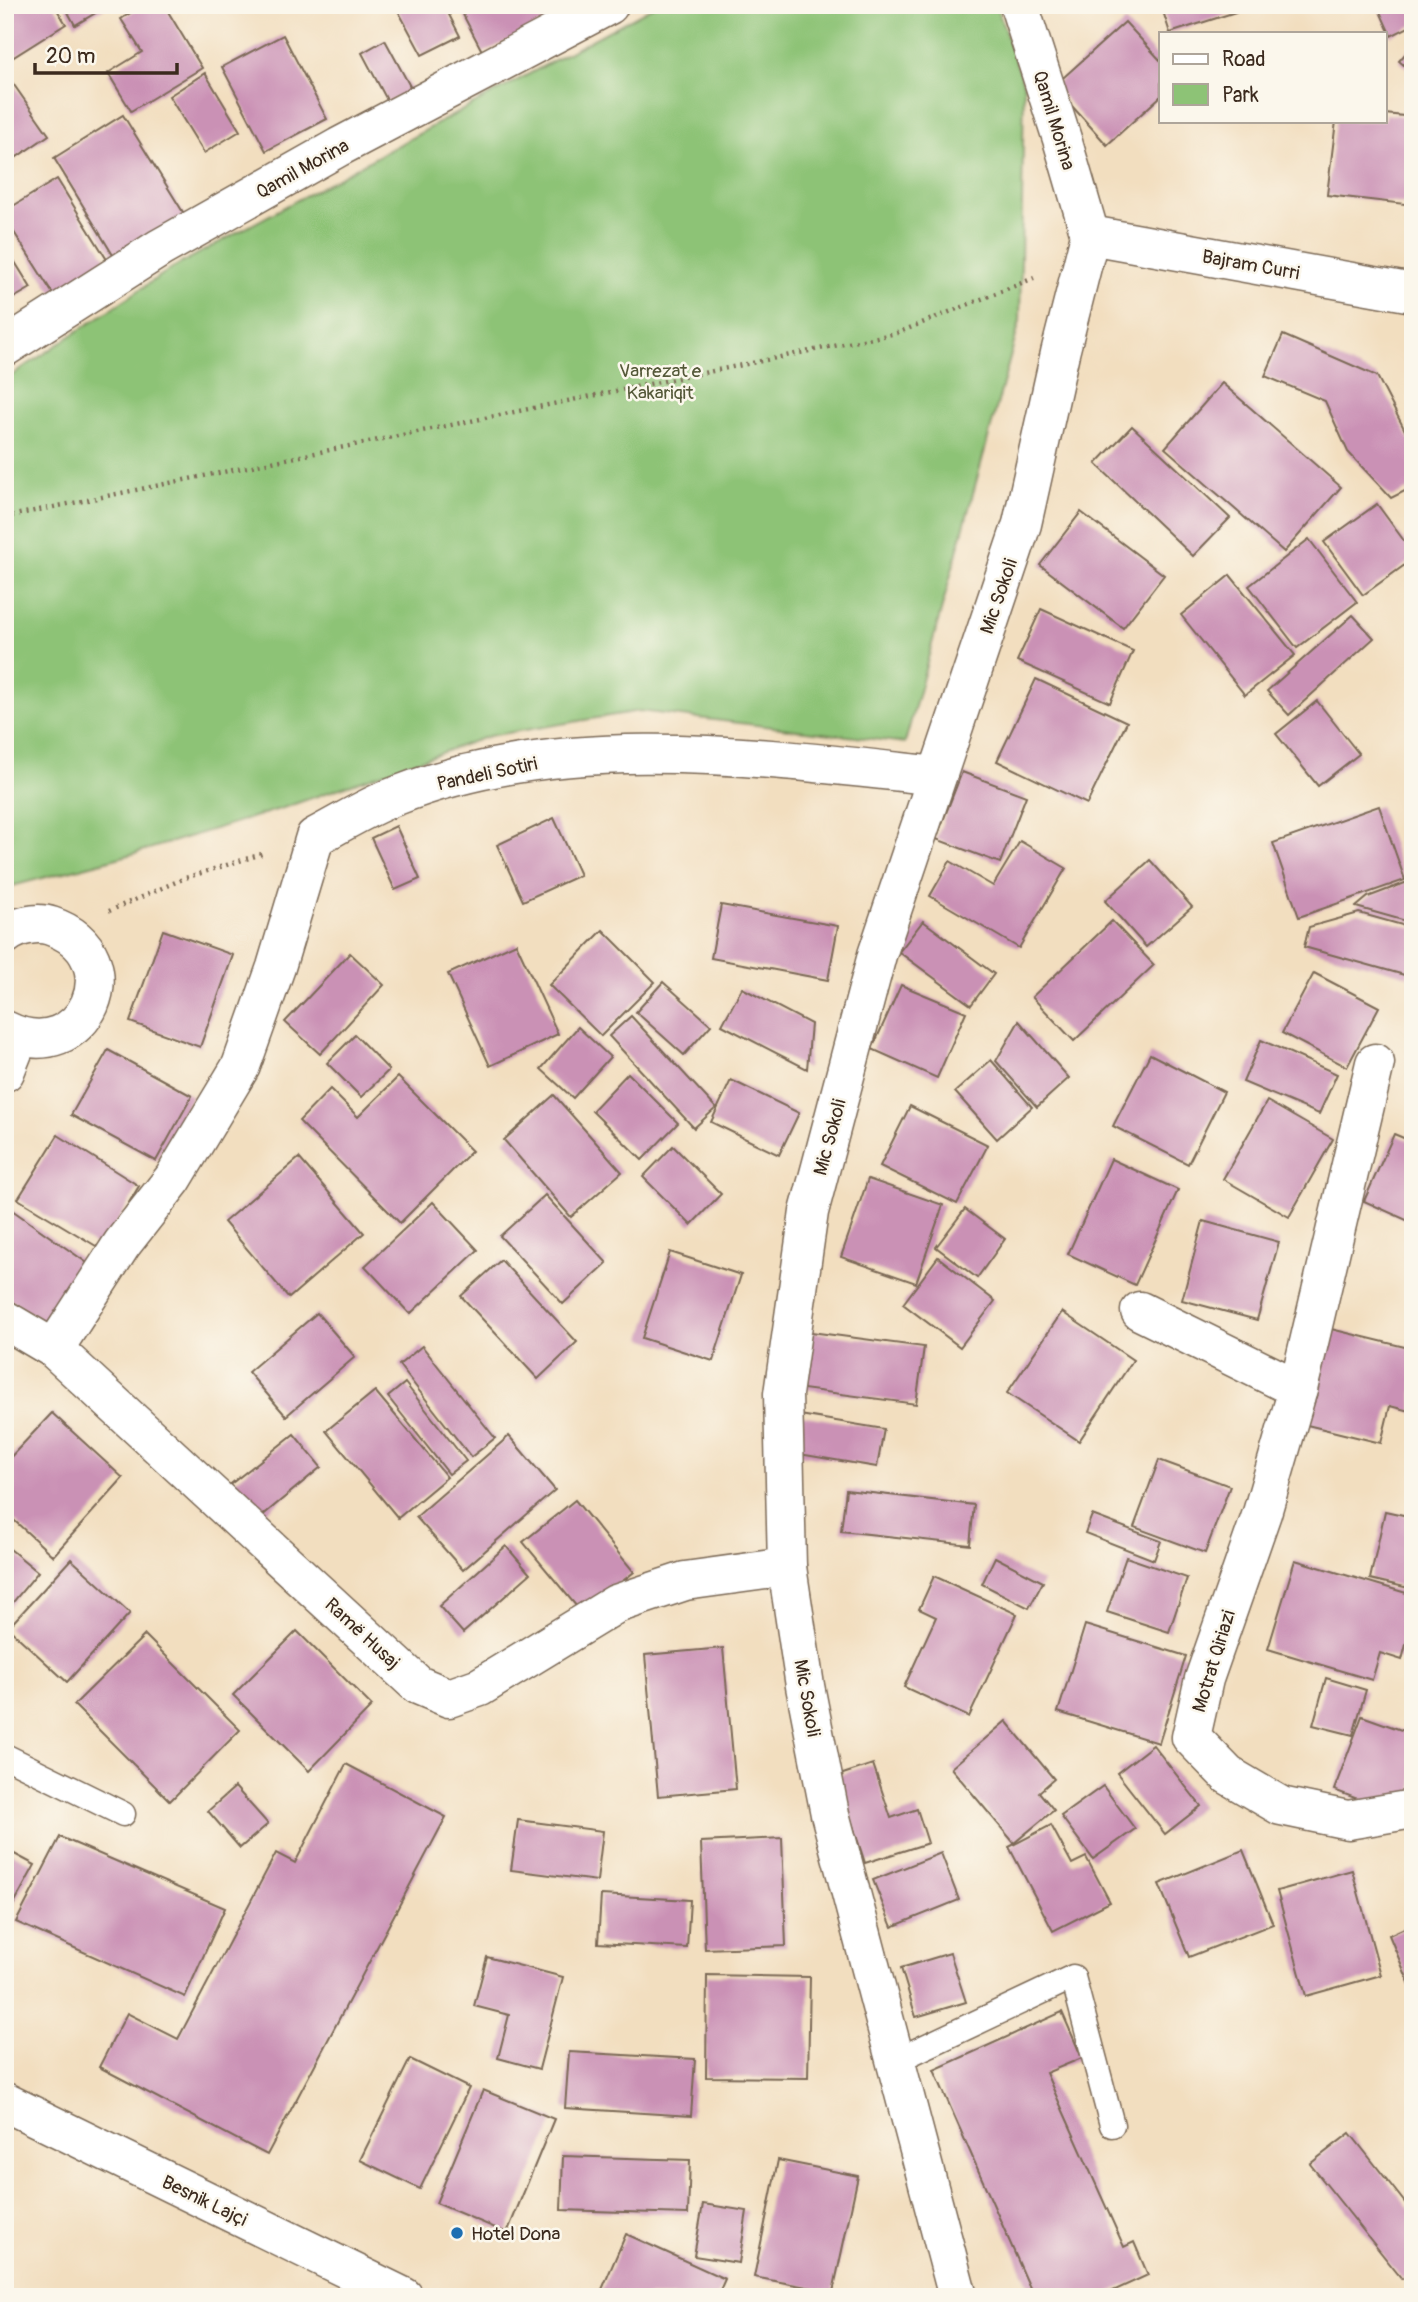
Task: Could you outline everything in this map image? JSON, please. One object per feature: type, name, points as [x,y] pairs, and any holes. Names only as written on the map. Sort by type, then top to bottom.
[{"type":"street","name":"Qamil Morina","points":[[5,347],[160,248],[232,207],[351,140],[609,5]]},
{"type":"street","name":"Qamil Morina","points":[[1019,5],[1062,139],[1087,247]]},
{"type":"street","name":"Bajram Curri","points":[[1087,247],[1413,293]]},
{"type":"street","name":"Mic Sokoli","points":[[958,2297],[831,1814],[805,1686],[787,1567],[783,1394],[809,1212],[877,955],[1022,524],[1087,247]]},
{"type":"street","name":"Pandeli Sotiri","points":[[315,837],[395,796],[457,776],[589,754],[769,758],[937,776]]},
{"type":"street","points":[[54,1349],[122,1244],[173,1179],[241,1066],[276,967],[315,837]]},
{"type":"street","points":[[5,935],[27,925],[46,924],[64,930],[80,942],[90,958],[96,976],[94,996],[86,1013],[73,1028],[56,1037],[38,1039],[12,1033],[5,1072]]},
{"type":"street","name":"Motrat Qiriazi","points":[[1375,1063],[1298,1389],[1262,1513],[1203,1679],[1191,1737],[1228,1775],[1281,1806],[1348,1820],[1413,1809]]},
{"type":"street","points":[[1140,1311],[1298,1389]]},
{"type":"street","name":"Ramë Husaj","points":[[5,1320],[54,1349],[418,1685],[449,1698],[480,1687],[616,1604],[685,1581],[787,1567]]},
{"type":"street","name":"Besnik Lajçi","points":[[5,2102],[404,2297]]},
{"type":"lane","points":[[5,1756],[123,1814]]},
{"type":"lane","points":[[895,2061],[1073,1977],[1112,2125]]},
{"type":"path","points":[[5,517],[897,333],[1087,247]]},
{"type":"path","points":[[64,930],[186,878],[315,837]]},
{"type":"green space","name":"Varrezat e Kakariqit","points":[[656,5],[996,5],[1024,86],[1020,321],[905,743],[639,711],[489,736],[283,808],[129,855],[5,888],[5,380],[172,268]]},
{"type":"building","points":[[5,5],[54,5],[66,24],[12,58],[5,46]]},
{"type":"building","points":[[64,5],[109,5],[75,25]]},
{"type":"building","points":[[143,5],[164,5],[202,68],[131,111],[108,73],[142,52],[121,19]]},
{"type":"building","points":[[395,5],[444,5],[460,36],[422,55]]},
{"type":"building","points":[[458,5],[541,5],[548,20],[483,53]]},
{"type":"building","points":[[1161,5],[1247,5],[1248,8],[1173,32],[1170,32]]},
{"type":"building","points":[[1377,5],[1413,5],[1413,25],[1391,36]]},
{"type":"building","points":[[1125,22],[1159,59],[1159,98],[1107,145],[1054,86]]},
{"type":"building","points":[[283,35],[327,119],[266,151],[222,67]]},
{"type":"building","points":[[385,40],[412,90],[388,102],[362,53]]},
{"type":"building","points":[[1413,45],[1413,73],[1399,61]]},
{"type":"building","points":[[205,73],[240,131],[204,153],[169,96]]},
{"type":"building","points":[[7,75],[49,135],[5,165],[5,76]]},
{"type":"building","points":[[1386,114],[1413,117],[1413,205],[1327,195],[1336,122],[1386,122]]},
{"type":"building","points":[[123,115],[186,217],[116,260],[54,158]]},
{"type":"building","points":[[57,179],[109,263],[55,297],[5,218],[5,211]]},
{"type":"building","points":[[5,246],[31,288],[5,303]]},
{"type":"building","points":[[1283,335],[1377,376],[1413,446],[1413,487],[1391,498],[1348,452],[1325,401],[1265,376]]},
{"type":"building","points":[[1222,383],[1341,487],[1284,552],[1165,448]]},
{"type":"building","points":[[1132,426],[1230,518],[1193,556],[1096,464]]},
{"type":"building","points":[[1377,504],[1413,553],[1413,559],[1363,595],[1324,542]]},
{"type":"building","points":[[1081,512],[1164,575],[1123,628],[1040,565]]},
{"type":"building","points":[[1309,539],[1357,602],[1297,648],[1249,586]]},
{"type":"building","points":[[1230,575],[1295,655],[1245,695],[1181,615]]},
{"type":"building","points":[[1041,609],[1133,651],[1110,703],[1017,661]]},
{"type":"building","points":[[1353,615],[1374,638],[1289,715],[1267,691]]},
{"type":"building","points":[[1036,679],[1127,722],[1087,804],[997,761]]},
{"type":"building","points":[[1317,701],[1359,754],[1318,786],[1276,734]]},
{"type":"building","points":[[962,772],[1026,796],[1000,863],[936,839]]},
{"type":"building","points":[[1379,806],[1405,880],[1299,917],[1273,843]]},
{"type":"building","points":[[554,818],[580,875],[523,901],[497,845]]},
{"type":"building","points":[[396,826],[420,879],[395,890],[371,838]]},
{"type":"building","points":[[1020,841],[1066,868],[1019,948],[930,896],[950,861],[993,886]]},
{"type":"building","points":[[1150,860],[1192,907],[1146,947],[1105,901]]},
{"type":"building","points":[[1413,880],[1413,923],[1356,907],[1368,897]]},
{"type":"building","points":[[721,905],[838,926],[828,980],[711,958]]},
{"type":"building","points":[[1359,913],[1413,928],[1413,960],[1408,976],[1304,947],[1309,927]]},
{"type":"building","points":[[923,921],[994,974],[971,1005],[899,952]]},
{"type":"building","points":[[1112,921],[1154,965],[1074,1041],[1032,997]]},
{"type":"building","points":[[163,930],[233,955],[200,1047],[130,1022]]},
{"type":"building","points":[[603,930],[655,982],[601,1036],[549,985]]},
{"type":"building","points":[[516,943],[558,1034],[490,1066],[448,974]]},
{"type":"building","points":[[350,953],[384,985],[320,1054],[285,1022]]},
{"type":"building","points":[[1314,973],[1379,1007],[1347,1067],[1282,1033]]},
{"type":"building","points":[[663,982],[711,1025],[684,1055],[636,1012]]},
{"type":"building","points":[[901,985],[966,1012],[937,1078],[872,1049]]},
{"type":"building","points":[[742,988],[811,1024],[807,1069],[722,1025]]},
{"type":"building","points":[[631,1016],[716,1108],[694,1128],[609,1036]]},
{"type":"building","points":[[1019,1021],[1069,1078],[1037,1107],[996,1061]]},
{"type":"building","points":[[578,1027],[610,1057],[573,1098],[541,1069]]},
{"type":"building","points":[[355,1035],[389,1070],[361,1097],[327,1063]]},
{"type":"building","points":[[1261,1040],[1337,1074],[1319,1114],[1243,1082]]},
{"type":"building","points":[[108,1050],[192,1096],[156,1161],[71,1115]]},
{"type":"building","points":[[1150,1054],[1224,1092],[1188,1164],[1113,1126]]},
{"type":"building","points":[[991,1060],[1032,1107],[997,1139],[955,1092]]},
{"type":"building","points":[[628,1073],[678,1123],[642,1160],[592,1111]]},
{"type":"building","points":[[398,1077],[472,1151],[400,1223],[299,1121],[330,1089],[358,1117]]},
{"type":"building","points":[[731,1080],[799,1113],[779,1155],[711,1122]]},
{"type":"building","points":[[554,1095],[622,1172],[571,1217],[504,1140]]},
{"type":"building","points":[[1267,1101],[1333,1139],[1289,1217],[1223,1179]]},
{"type":"building","points":[[910,1106],[988,1145],[957,1204],[880,1166]]},
{"type":"building","points":[[1394,1134],[1413,1142],[1413,1223],[1364,1201]]},
{"type":"building","points":[[58,1135],[139,1186],[101,1249],[18,1199]]},
{"type":"building","points":[[673,1146],[721,1194],[691,1225],[643,1177]]},
{"type":"building","points":[[299,1158],[364,1233],[289,1298],[224,1222]]},
{"type":"building","points":[[1111,1159],[1178,1190],[1135,1285],[1068,1254]]},
{"type":"building","points":[[868,1179],[943,1205],[916,1283],[841,1257]]},
{"type":"building","points":[[545,1195],[607,1263],[563,1304],[500,1236]]},
{"type":"building","points":[[433,1202],[478,1250],[410,1314],[365,1266]]},
{"type":"building","points":[[965,1209],[1005,1239],[977,1278],[936,1247]]},
{"type":"building","points":[[12,1210],[90,1265],[47,1326],[5,1296],[5,1219]]},
{"type":"building","points":[[1203,1221],[1279,1242],[1257,1320],[1182,1300]]},
{"type":"building","points":[[670,1252],[741,1275],[713,1361],[642,1338]]},
{"type":"building","points":[[938,1257],[995,1301],[960,1347],[903,1304]]},
{"type":"building","points":[[501,1260],[577,1342],[538,1379],[461,1296]]},
{"type":"building","points":[[1062,1312],[1133,1360],[1079,1441],[1007,1393]]},
{"type":"building","points":[[317,1313],[355,1357],[286,1416],[248,1372]]},
{"type":"building","points":[[1331,1329],[1413,1349],[1413,1412],[1390,1406],[1381,1443],[1307,1425]]},
{"type":"building","points":[[811,1332],[924,1347],[916,1404],[803,1389]]},
{"type":"building","points":[[422,1346],[495,1438],[471,1457],[399,1365]]},
{"type":"building","points":[[405,1383],[466,1461],[449,1474],[388,1397]]},
{"type":"building","points":[[375,1391],[447,1477],[398,1518],[326,1431]]},
{"type":"building","points":[[52,1413],[123,1478],[53,1556],[5,1512],[5,1463]]},
{"type":"building","points":[[800,1415],[884,1429],[877,1467],[793,1453]]},
{"type":"building","points":[[294,1434],[321,1467],[256,1521],[227,1487]]},
{"type":"building","points":[[509,1436],[555,1490],[463,1570],[416,1517]]},
{"type":"building","points":[[1159,1460],[1230,1486],[1205,1553],[1134,1527]]},
{"type":"building","points":[[846,1490],[974,1505],[970,1545],[841,1531]]},
{"type":"building","points":[[1412,1499],[1413,1589],[1370,1579],[1385,1511],[1408,1516]]},
{"type":"building","points":[[575,1500],[634,1572],[582,1613],[523,1542]]},
{"type":"building","points":[[1092,1515],[1161,1541],[1154,1560],[1085,1533]]},
{"type":"building","points":[[5,1545],[38,1572],[5,1612]]},
{"type":"building","points":[[506,1546],[530,1574],[463,1633],[439,1606]]},
{"type":"building","points":[[995,1557],[1043,1582],[1029,1608],[982,1584]]},
{"type":"building","points":[[1126,1557],[1187,1578],[1169,1632],[1107,1612]]},
{"type":"building","points":[[71,1559],[130,1613],[67,1682],[8,1628]]},
{"type":"building","points":[[1295,1560],[1413,1595],[1413,1638],[1408,1637],[1402,1660],[1380,1653],[1372,1680],[1268,1649]]},
{"type":"building","points":[[934,1576],[1017,1614],[969,1717],[904,1687],[936,1617],[919,1609]]},
{"type":"building","points":[[1085,1625],[1186,1656],[1159,1743],[1058,1712]]},
{"type":"building","points":[[297,1631],[372,1706],[309,1771],[233,1695]]},
{"type":"building","points":[[145,1635],[240,1730],[170,1801],[74,1705]]},
{"type":"building","points":[[723,1648],[736,1789],[658,1796],[645,1655]]},
{"type":"building","points":[[1326,1678],[1366,1690],[1353,1735],[1313,1725]]},
{"type":"building","points":[[1362,1716],[1407,1732],[1413,1804],[1381,1808],[1334,1790]]},
{"type":"building","points":[[1006,1721],[1054,1779],[1039,1792],[1054,1810],[1014,1843],[951,1768]]},
{"type":"building","points":[[1153,1745],[1201,1806],[1165,1834],[1117,1773]]},
{"type":"building","points":[[346,1764],[446,1817],[267,2155],[99,2067],[127,2013],[178,2039],[276,1853],[295,1863]]},
{"type":"building","points":[[873,1764],[891,1818],[917,1809],[928,1843],[865,1863],[837,1776]]},
{"type":"building","points":[[1103,1786],[1135,1829],[1093,1859],[1061,1816]]},
{"type":"building","points":[[235,1787],[268,1824],[240,1848],[208,1811]]},
{"type":"building","points":[[518,1820],[603,1831],[597,1881],[511,1870]]},
{"type":"building","points":[[1051,1825],[1072,1864],[1086,1857],[1110,1902],[1053,1931],[1009,1847]]},
{"type":"building","points":[[60,1837],[225,1908],[185,1997],[16,1922]]},
{"type":"building","points":[[782,1838],[786,1946],[705,1949],[701,1842]]},
{"type":"building","points":[[5,1849],[35,1865],[5,1920]]},
{"type":"building","points":[[1243,1850],[1273,1924],[1189,1957],[1159,1884]]},
{"type":"building","points":[[941,1853],[959,1900],[892,1927],[873,1880]]},
{"type":"building","points":[[1352,1870],[1381,1975],[1306,1996],[1277,1891]]},
{"type":"building","points":[[601,1895],[690,1900],[687,1948],[598,1943]]},
{"type":"building","points":[[1413,1924],[1413,1992],[1389,1935]]},
{"type":"building","points":[[950,1953],[966,2002],[916,2017],[901,1968]]},
{"type":"building","points":[[487,1957],[563,1977],[539,2069],[498,2058],[509,2015],[474,2006]]},
{"type":"building","points":[[707,1975],[810,1977],[808,2078],[706,2077]]},
{"type":"building","points":[[1062,2012],[1082,2058],[1046,2073],[1124,2247],[1134,2242],[1148,2275],[1100,2297],[1034,2297],[934,2070]]},
{"type":"building","points":[[569,2052],[695,2059],[691,2116],[565,2108]]},
{"type":"building","points":[[410,2059],[469,2088],[420,2189],[360,2160]]},
{"type":"building","points":[[483,2090],[554,2119],[507,2233],[436,2203]]},
{"type":"building","points":[[1350,2133],[1413,2213],[1413,2271],[1402,2279],[1310,2164]]},
{"type":"building","points":[[563,2156],[690,2160],[688,2214],[561,2210]]},
{"type":"building","points":[[778,2160],[858,2176],[833,2292],[754,2277]]},
{"type":"building","points":[[703,2204],[747,2211],[739,2263],[694,2256]]},
{"type":"building","points":[[626,2234],[725,2279],[717,2297],[607,2297],[600,2294]]},
{"type":"place","name":"Hotel Dona","points":[[457,2233]]}]
